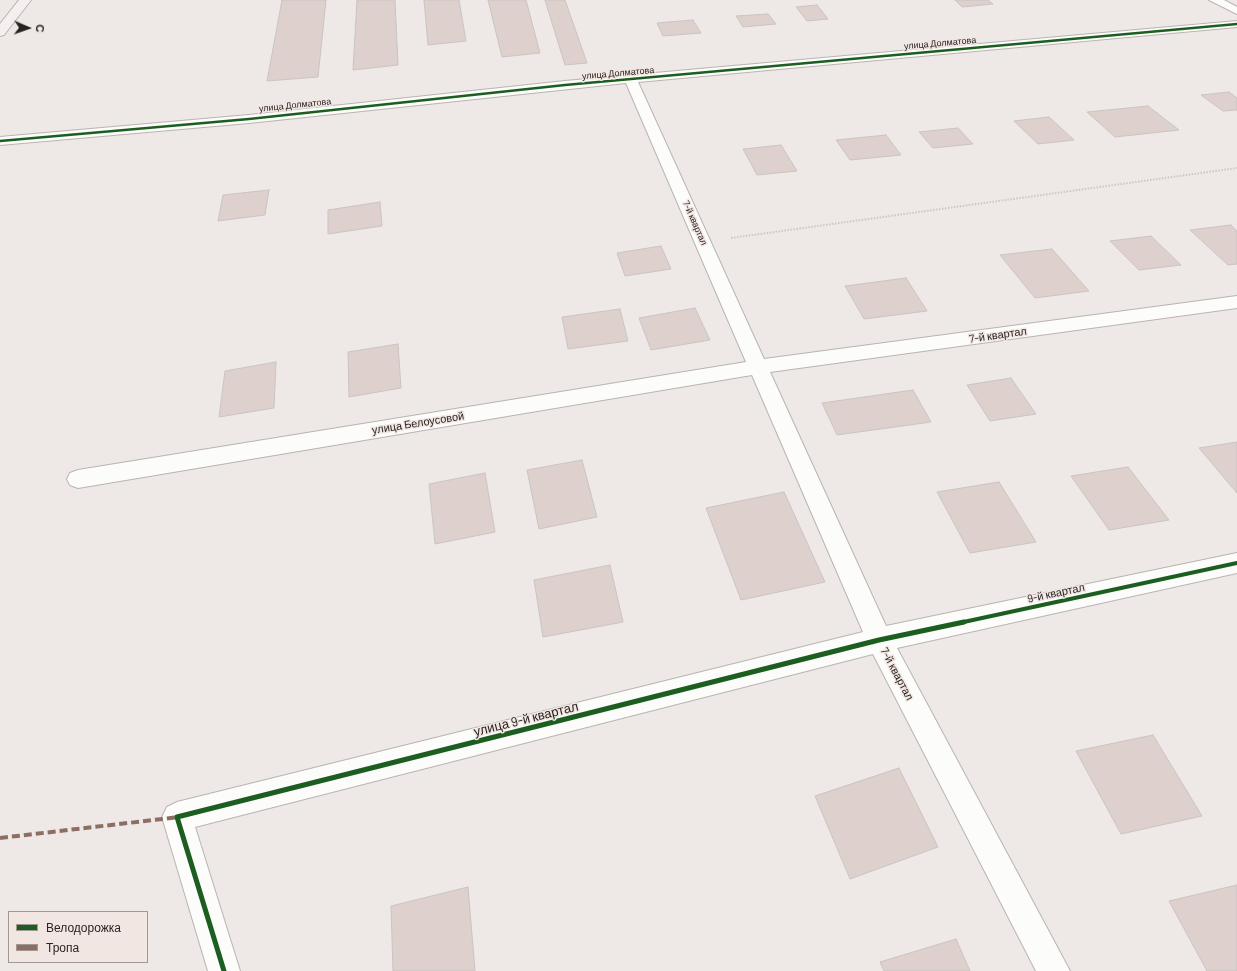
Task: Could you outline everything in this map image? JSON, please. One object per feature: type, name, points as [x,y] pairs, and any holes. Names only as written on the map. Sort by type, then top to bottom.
[{"type":"street","points":[[0,32],[25,0]]},
{"type":"street","points":[[1215,0],[1237,11]]},
{"type":"street","name":"улица Долматова","points":[[0,141],[631,80],[1237,24]]},
{"type":"street","name":"7-й квартал","points":[[631,80],[879,640],[1054,971]]},
{"type":"street","name":"7-й квартал","points":[[758,367],[1237,302]]},
{"type":"street","name":"улица Белоусовой","points":[[78,479],[758,367]]},
{"type":"street","name":"9-й квартал","points":[[879,640],[1237,563]]},
{"type":"street","name":"улица 9-й квартал","points":[[224,971],[177,817],[879,640]]},
{"type":"path","points":[[703,242],[1237,168]]},
{"type":"building","points":[[282,0],[326,0],[318,77],[267,81]]},
{"type":"building","points":[[357,0],[395,0],[398,65],[353,70]]},
{"type":"building","points":[[424,0],[459,0],[466,41],[428,45]]},
{"type":"building","points":[[488,0],[526,0],[540,53],[502,57]]},
{"type":"building","points":[[545,0],[565,0],[587,63],[565,65]]},
{"type":"building","points":[[955,0],[988,0],[993,4],[962,7]]},
{"type":"building","points":[[817,5],[828,19],[807,21],[796,7]]},
{"type":"building","points":[[768,14],[776,24],[743,27],[736,16]]},
{"type":"building","points":[[693,20],[701,33],[663,36],[657,23]]},
{"type":"building","points":[[1229,92],[1237,98],[1237,110],[1223,111],[1201,95]]},
{"type":"building","points":[[1148,106],[1179,130],[1115,137],[1087,112]]},
{"type":"building","points":[[1049,117],[1074,140],[1038,144],[1014,121]]},
{"type":"building","points":[[958,128],[973,144],[933,148],[919,132]]},
{"type":"building","points":[[886,135],[901,155],[850,160],[836,140]]},
{"type":"building","points":[[781,145],[797,171],[757,175],[743,149]]},
{"type":"building","points":[[269,190],[265,215],[218,221],[223,195]]},
{"type":"building","points":[[380,202],[382,226],[328,234],[328,210]]},
{"type":"building","points":[[1231,225],[1237,231],[1237,264],[1228,265],[1190,230]]},
{"type":"building","points":[[1151,236],[1181,265],[1139,270],[1110,241]]},
{"type":"building","points":[[661,246],[671,269],[625,276],[617,253]]},
{"type":"building","points":[[1052,249],[1089,291],[1035,298],[1000,255]]},
{"type":"building","points":[[906,278],[927,311],[864,319],[845,286]]},
{"type":"building","points":[[695,308],[710,340],[651,350],[639,318]]},
{"type":"building","points":[[620,309],[628,341],[568,349],[562,317]]},
{"type":"building","points":[[398,344],[401,388],[349,397],[348,352]]},
{"type":"building","points":[[276,362],[274,408],[219,417],[225,371]]},
{"type":"building","points":[[1011,378],[1036,414],[990,421],[967,385]]},
{"type":"building","points":[[913,390],[931,422],[837,435],[822,403]]},
{"type":"building","points":[[1237,442],[1237,493],[1199,448]]},
{"type":"building","points":[[582,460],[597,517],[539,529],[527,470]]},
{"type":"building","points":[[1128,467],[1169,520],[1109,530],[1071,476]]},
{"type":"building","points":[[485,473],[495,532],[435,544],[429,484]]},
{"type":"building","points":[[999,482],[1036,542],[970,553],[937,492]]},
{"type":"building","points":[[784,492],[825,582],[741,600],[706,508]]},
{"type":"building","points":[[610,565],[623,622],[543,637],[534,580]]},
{"type":"building","points":[[1153,735],[1202,816],[1121,834],[1076,751]]},
{"type":"building","points":[[899,768],[938,847],[850,879],[815,796]]},
{"type":"building","points":[[1237,885],[1237,971],[1207,971],[1169,901]]},
{"type":"building","points":[[468,887],[475,971],[393,971],[391,906]]},
{"type":"building","points":[[956,939],[970,971],[884,971],[880,962]]},
{"type":"marked path","points":[[0,838],[179,817]]},
{"type":"cycle path","points":[[0,141],[249,119],[565,85],[1237,24]]},
{"type":"cycle path","points":[[224,971],[177,817],[879,640],[1237,563]]}]
